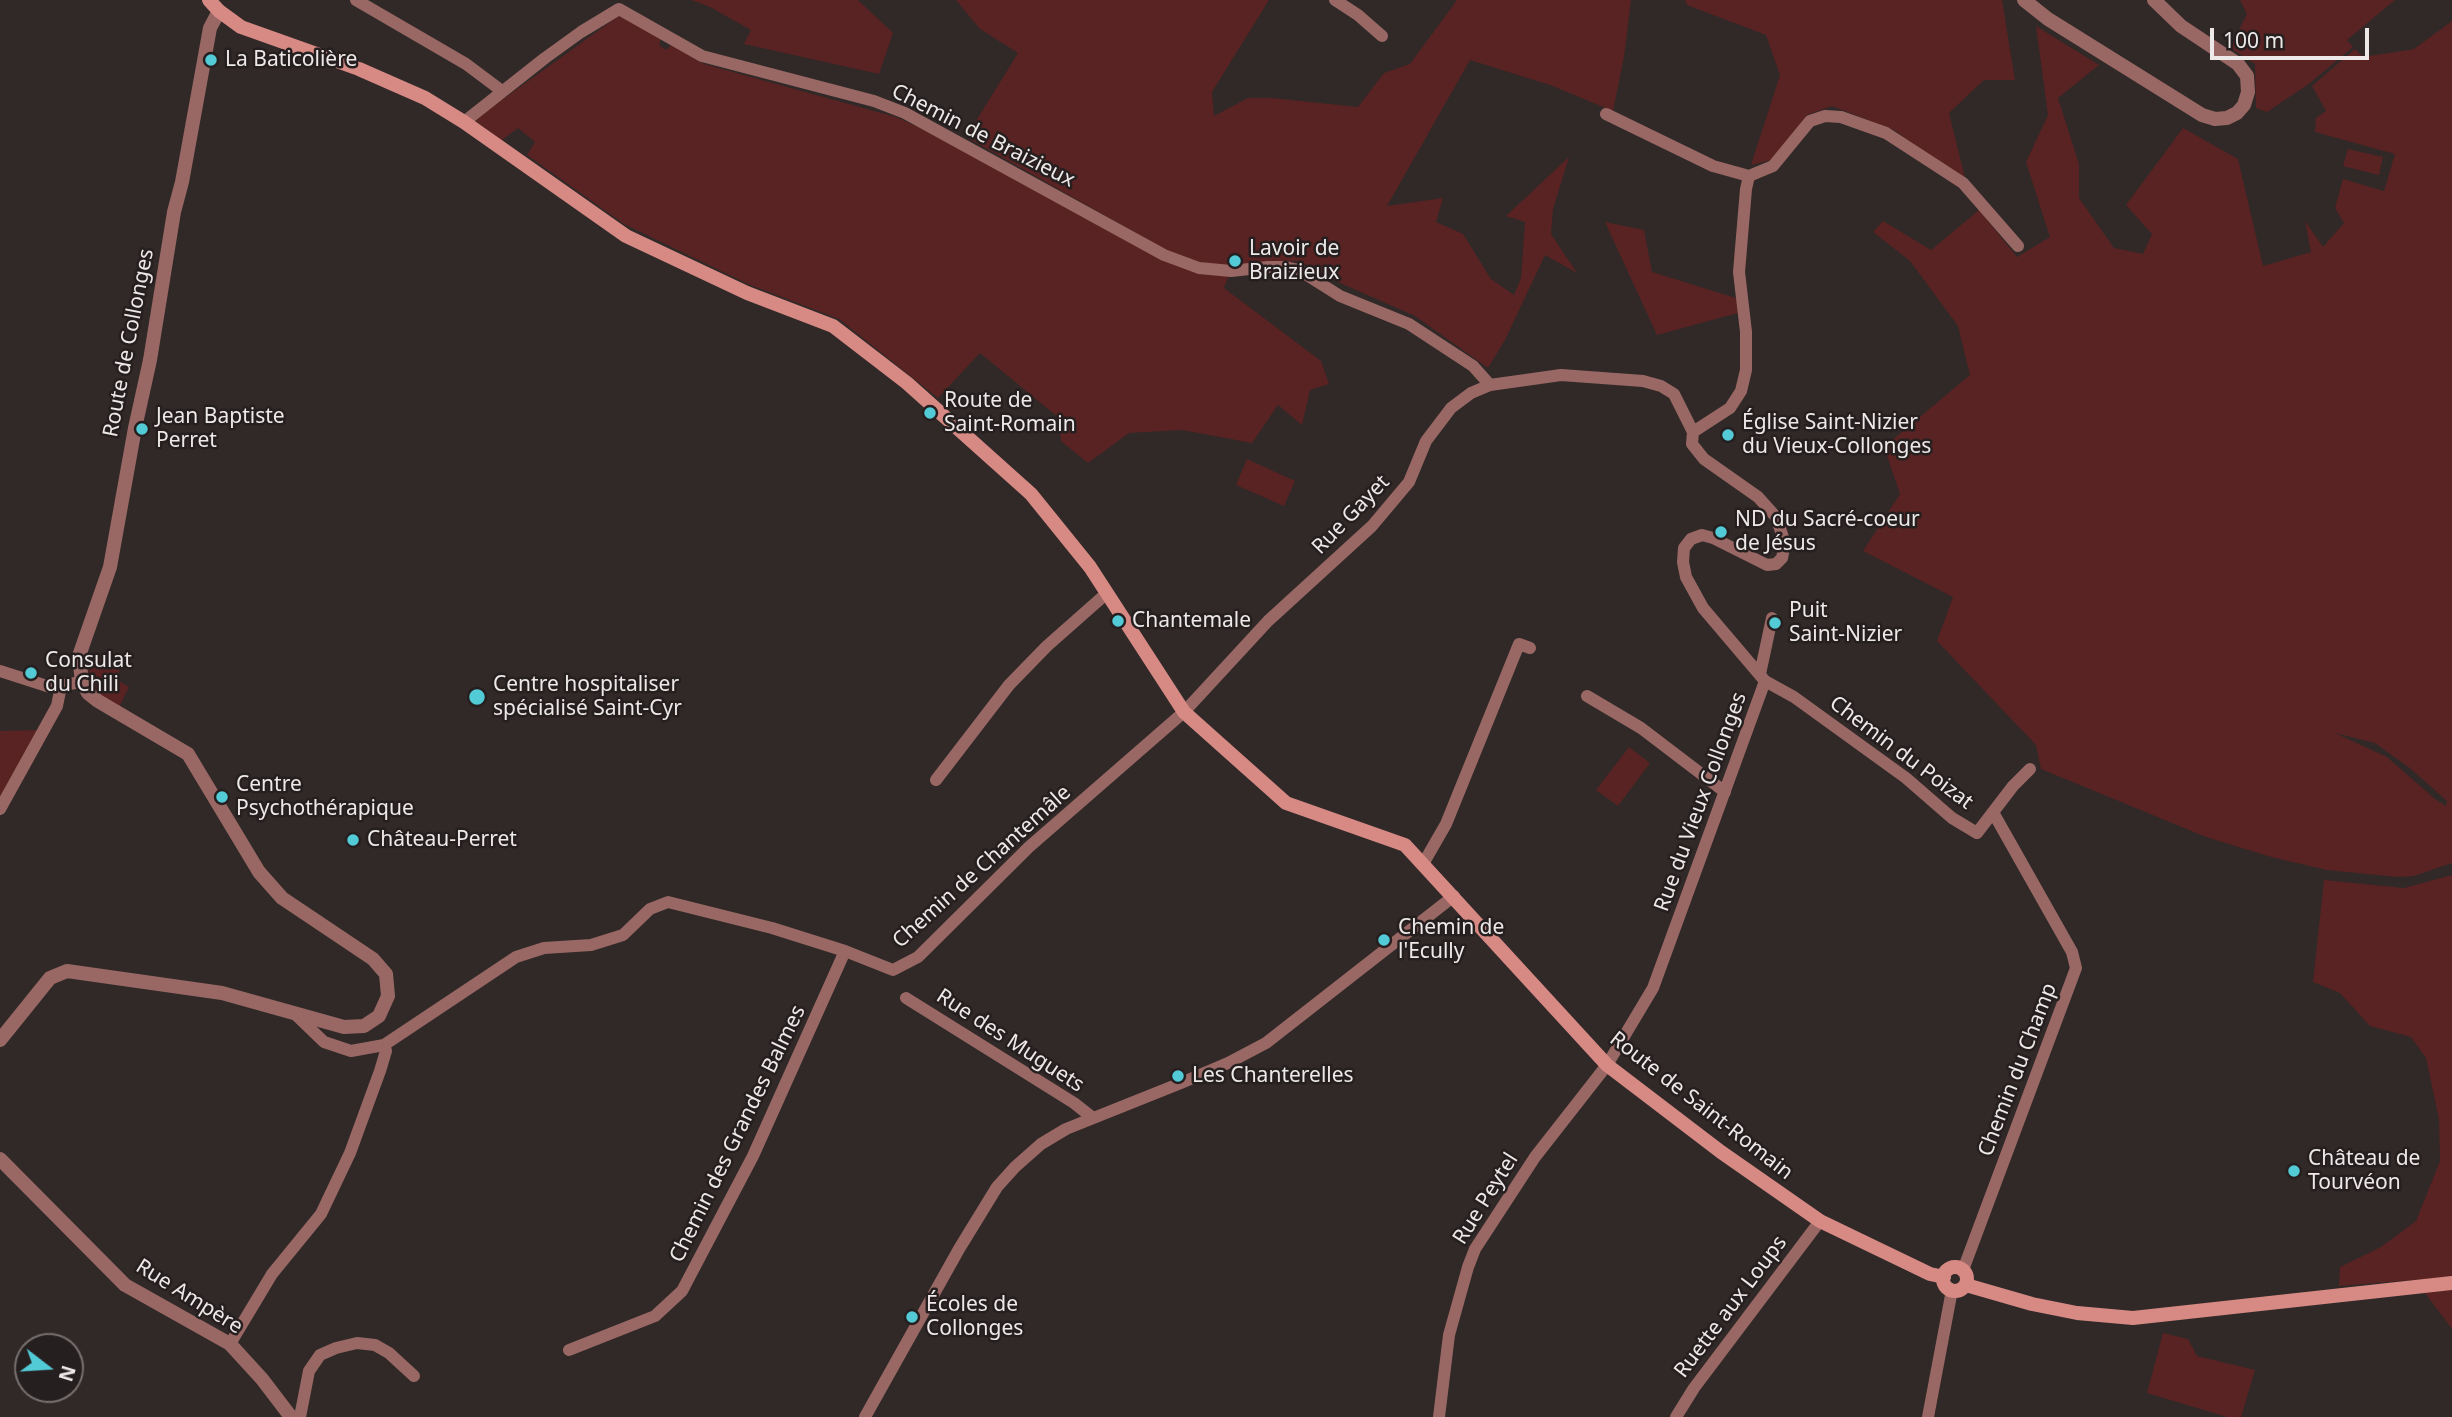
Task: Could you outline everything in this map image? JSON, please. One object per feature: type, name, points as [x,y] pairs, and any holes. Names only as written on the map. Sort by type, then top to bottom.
[{"type":"main road","name":"Route de Saint-Romain","points":[[214,6],[241,27],[401,86],[464,122],[626,236],[747,293],[833,326],[907,383],[1031,494],[1090,567],[1184,712],[1286,803],[1405,845],[1607,1065],[1721,1152],[1820,1221],[1930,1274],[1944,1277]]},
{"type":"main road","points":[[1959,1288],[1967,1277],[1963,1270],[1954,1267],[1949,1269],[1944,1277],[1945,1285],[2019,1301],[2077,1313],[2133,1318],[2452,1283]]},
{"type":"street","points":[[356,0],[466,64],[502,91]]},
{"type":"street","points":[[1335,0],[1382,36]]},
{"type":"street","points":[[2024,0],[2048,19],[2202,116],[2216,119],[2237,113],[2244,105],[2248,92],[2247,76],[2238,64],[2181,26],[2154,0]]},
{"type":"street","name":"Chemin de Braizieux","points":[[464,122],[581,32],[622,5],[702,56],[874,101],[905,113],[1164,255],[1199,268],[1231,271],[1284,267],[1299,270],[1340,296],[1409,324],[1473,366],[1490,384]]},
{"type":"street","name":"Route de Collonges","points":[[82,682],[79,656],[110,567],[214,6]]},
{"type":"street","points":[[1606,114],[1713,166],[1749,176],[1773,166],[1810,121],[1825,116],[1841,117],[1886,133],[1962,183],[2018,246]]},
{"type":"street","points":[[1693,432],[1730,408],[1741,391],[1746,370],[1746,332],[1738,272],[1749,176]]},
{"type":"street","name":"Rue Gayet","points":[[1184,712],[1268,621],[1372,526],[1409,482],[1426,441],[1451,408],[1471,393],[1490,384],[1561,375],[1643,381],[1661,386],[1674,394],[1693,432]]},
{"type":"street","name":"Rue du Vieux Collonges","points":[[1607,1065],[1653,988],[1725,792],[1763,678],[1703,608],[1686,577],[1682,562],[1684,548],[1691,540],[1702,535],[1767,565],[1776,564],[1782,558],[1785,543],[1776,517],[1758,497],[1704,459],[1692,444],[1693,432]]},
{"type":"street","points":[[936,780],[1009,684],[1107,593]]},
{"type":"street","points":[[1763,678],[1772,618]]},
{"type":"street","points":[[1423,864],[1446,824],[1519,644],[1530,648]]},
{"type":"street","points":[[0,671],[50,687],[82,682],[88,693],[98,701],[188,754],[259,872],[282,898],[373,960],[386,974],[388,996],[379,1016],[364,1026],[344,1027],[222,993],[67,971],[50,978],[0,1040]]},
{"type":"street","name":"Chemin du Poizat","points":[[1763,678],[1794,697],[1906,778],[1952,818],[1977,834],[2030,768]]},
{"type":"street","points":[[0,809],[58,706],[61,687]]},
{"type":"street","points":[[1587,696],[1641,728],[1725,792]]},
{"type":"street","name":"Chemin de Chantemâle","points":[[295,1014],[324,1042],[351,1051],[384,1045],[516,957],[544,948],[591,946],[623,935],[650,909],[668,902],[772,928],[845,951],[893,971],[918,957],[1029,847],[1184,712]]},
{"type":"street","name":"Chemin du Champ","points":[[1963,1270],[2076,968],[2073,952],[1994,814]]},
{"type":"street","points":[[865,1417],[918,1321],[998,1187],[1015,1167],[1041,1144],[1066,1129],[1217,1068],[1266,1044],[1454,896]]},
{"type":"street","name":"Chemin des Grandes Balmes","points":[[569,1350],[655,1315],[682,1292],[752,1156],[845,951]]},
{"type":"street","name":"Rue des Muguets","points":[[906,998],[1074,1103],[1093,1118]]},
{"type":"street","points":[[230,1344],[272,1274],[321,1214],[350,1153],[380,1071],[386,1051],[384,1045]]},
{"type":"street","name":"Rue Peytel","points":[[1438,1417],[1449,1335],[1475,1248],[1535,1157],[1607,1065]]},
{"type":"street","name":"Rue Ampère","points":[[0,1159],[125,1285],[230,1344],[262,1379],[291,1417]]},
{"type":"street","name":"Ruette aux Loups","points":[[1676,1417],[1700,1380],[1820,1221]]},
{"type":"street","points":[[1928,1417],[1959,1288]]},
{"type":"street","points":[[300,1417],[309,1371],[320,1355],[336,1348],[357,1343],[375,1345],[389,1353],[414,1376]]},
{"type":"shaded area","points":[[691,0],[858,0],[893,33],[879,74],[744,44],[751,30],[710,7]]},
{"type":"shaded area","points":[[956,0],[1269,0],[1212,92],[1214,116],[1248,98],[1358,107],[1384,73],[1410,64],[1457,0],[1631,0],[1624,57],[1613,111],[1550,85],[1470,60],[1387,206],[1443,198],[1436,222],[1463,234],[1491,279],[1514,295],[1521,278],[1525,222],[1506,216],[1569,157],[1553,209],[1551,234],[1577,273],[1545,255],[1505,340],[1488,368],[1415,316],[1338,282],[1299,261],[1233,266],[1196,263],[1166,250],[966,137],[1018,53],[980,29]]},
{"type":"shaded area","points":[[1685,0],[2002,0],[2015,80],[1984,80],[1949,113],[1966,182],[1894,130],[1832,106],[1807,115],[1775,159],[1751,165],[1780,75],[1766,35],[1687,5]]},
{"type":"shaded area","points":[[2240,0],[2395,0],[2347,40],[2353,47],[2310,83],[2267,112],[2256,108],[2255,64],[2230,48],[2247,14]]},
{"type":"shaded area","points":[[620,15],[661,38],[659,45],[666,50],[671,45],[704,64],[896,117],[927,131],[1162,258],[1229,275],[1224,288],[1321,361],[1329,384],[1310,390],[1302,425],[1278,405],[1252,443],[1182,430],[1129,433],[1088,463],[1061,441],[1059,418],[980,353],[938,398],[839,319],[748,284],[624,224],[527,155],[535,142],[518,128],[502,140],[474,120]]},
{"type":"shaded area","points":[[2452,21],[2452,863],[2414,876],[2397,877],[2327,870],[2271,857],[2206,837],[2041,769],[2036,745],[1937,641],[1953,597],[1863,551],[1900,494],[1884,447],[1970,375],[1958,326],[1910,261],[1873,232],[1883,221],[1931,250],[1979,210],[2017,257],[2050,237],[2026,162],[2048,115],[2036,26],[2099,65],[2058,98],[2079,164],[2079,198],[2114,248],[2143,254],[2152,234],[2126,205],[2183,128],[2238,159],[2263,266],[2311,252],[2305,221],[2323,247],[2344,223],[2335,208],[2343,179],[2384,191],[2395,154],[2315,132],[2316,118],[2326,111],[2312,86],[2355,49],[2363,57],[2414,49]],"holes":[[[2335,733],[2375,743],[2411,769],[2447,801],[2446,806],[2387,757]]]},
{"type":"shaded area","points":[[2348,149],[2383,157],[2379,175],[2343,166]]},
{"type":"shaded area","points":[[1605,222],[1644,230],[1652,272],[1736,298],[1738,313],[1657,335]]},
{"type":"shaded area","points":[[1247,459],[1295,481],[1284,506],[1236,485]]},
{"type":"shaded area","points":[[89,653],[120,669],[116,679],[129,687],[118,709],[92,685],[87,664]]},
{"type":"shaded area","points":[[39,730],[0,798],[0,731]]},
{"type":"shaded area","points":[[1629,747],[1650,763],[1618,806],[1596,790]]},
{"type":"shaded area","points":[[2452,875],[2452,1277],[2339,1286],[2340,1267],[2381,1247],[2416,1221],[2440,1161],[2439,1119],[2426,1058],[2411,1037],[2370,1026],[2340,993],[2313,982],[2324,880],[2404,888]]},
{"type":"shaded area","points":[[2452,1290],[2452,1329],[2425,1293]]},
{"type":"shaded area","points":[[2163,1333],[2188,1339],[2197,1356],[2255,1370],[2241,1417],[2227,1417],[2147,1393]]},
{"type":"place","name":"La Baticolière","points":[[211,60]]},
{"type":"place","name":"Lavoir de Braizieux","points":[[1235,261]]},
{"type":"place","name":"Route de Saint-Romain","points":[[930,413]]},
{"type":"place","name":"Jean Baptiste Perret","points":[[142,429]]},
{"type":"place","name":"Église Saint-Nizier du Vieux-Collonges","points":[[1728,435]]},
{"type":"place","name":"ND du Sacré-coeur de Jésus","points":[[1721,532]]},
{"type":"place","name":"Chantemale","points":[[1118,621]]},
{"type":"place","name":"Puit Saint-Nizier","points":[[1775,623]]},
{"type":"place","name":"Consulat du Chili","points":[[31,673]]},
{"type":"place","name":"Centre hospitaliser spécialisé Saint-Cyr","points":[[477,697]]},
{"type":"place","name":"Centre Psychothérapique","points":[[222,797]]},
{"type":"place","name":"Château-Perret","points":[[353,840]]},
{"type":"place","name":"Chemin de l'Ecully","points":[[1384,940]]},
{"type":"place","name":"Les Chanterelles","points":[[1178,1076]]},
{"type":"place","name":"Château de Tourvéon","points":[[2294,1171]]},
{"type":"place","name":"Écoles de Collonges","points":[[912,1317]]}]
